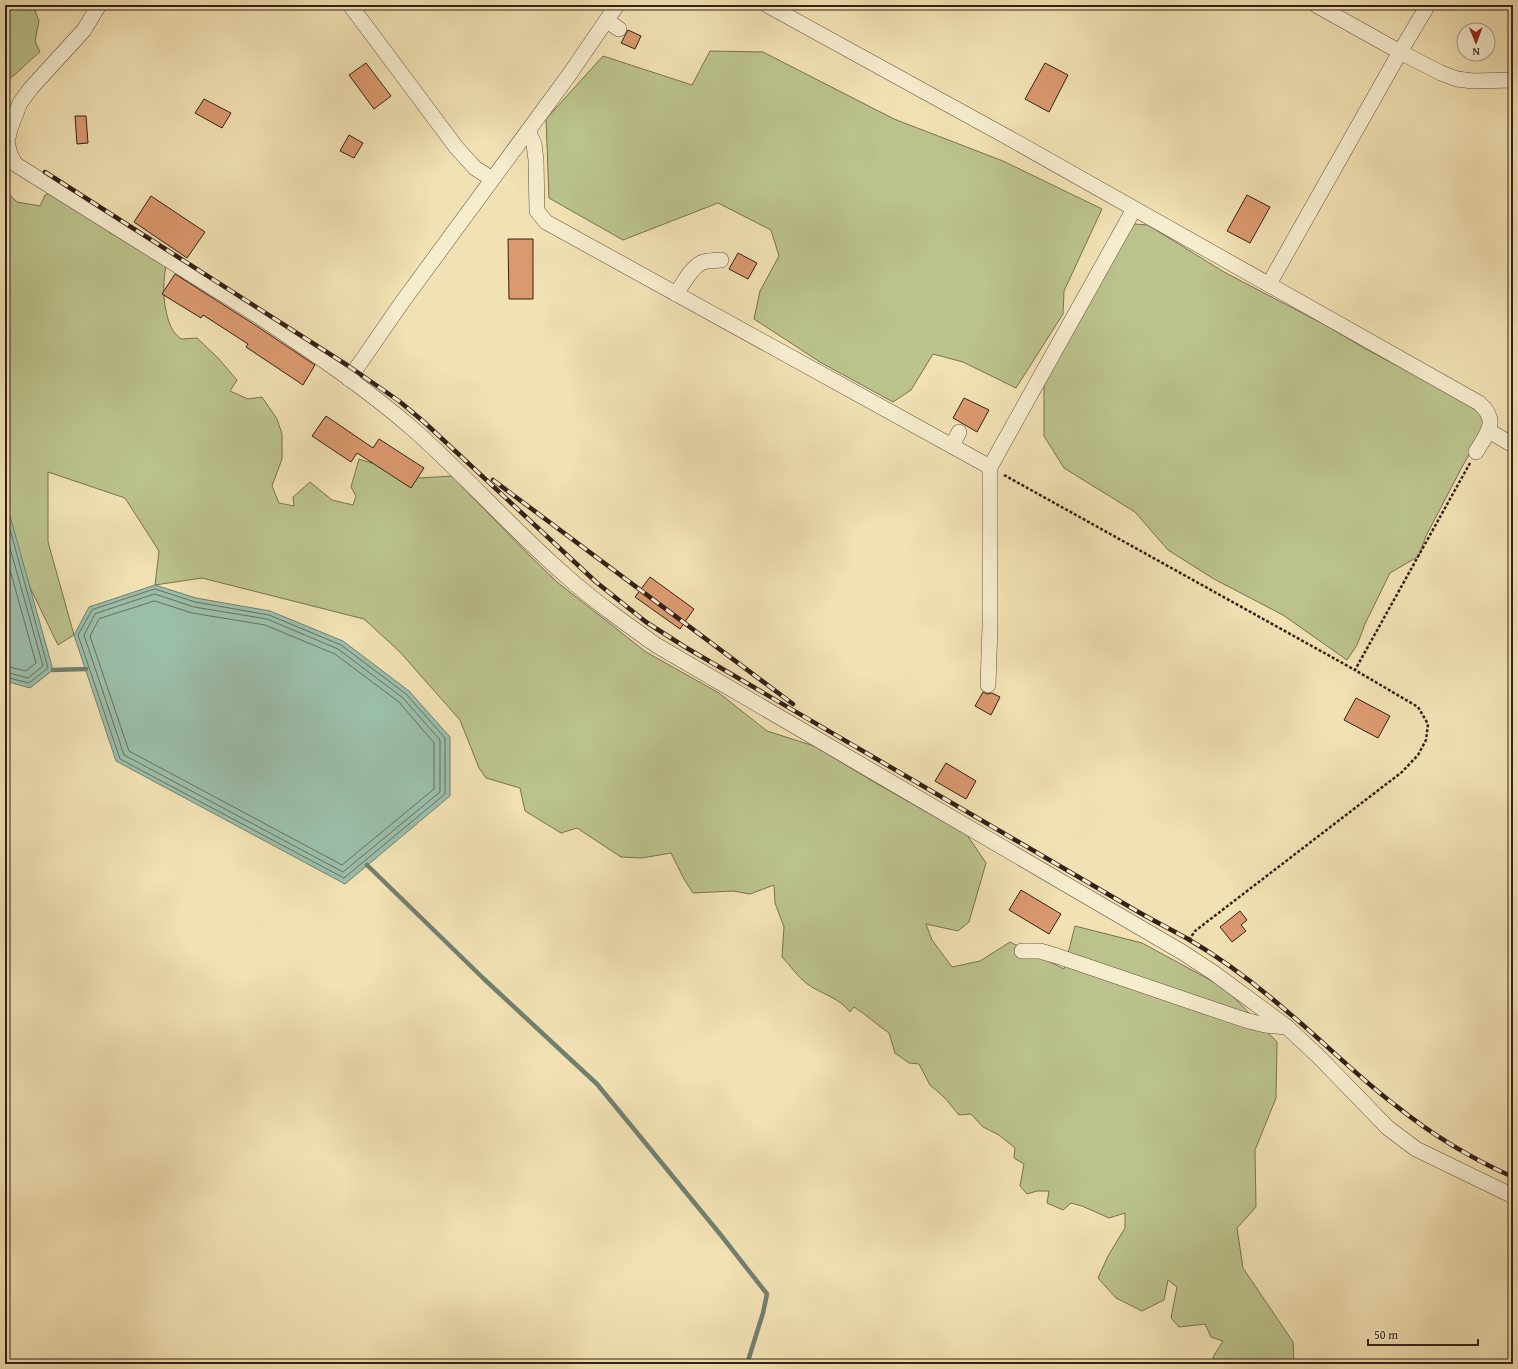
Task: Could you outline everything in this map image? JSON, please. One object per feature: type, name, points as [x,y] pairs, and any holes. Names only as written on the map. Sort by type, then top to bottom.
[{"type":"lane","points":[[99,5],[84,30],[30,88],[20,103],[10,129],[7,142],[10,154],[15,164],[260,317],[299,343],[386,407],[415,431],[564,575],[609,612],[650,641],[1182,952],[1214,973],[1287,1027],[1319,1057],[1388,1128],[1416,1149],[1513,1196]]},
{"type":"lane","points":[[350,5],[456,147],[475,168],[492,179]]},
{"type":"lane","points":[[348,379],[492,179],[528,131],[613,25],[617,5]]},
{"type":"lane","points":[[766,5],[1009,138],[1480,403],[1487,410],[1490,416],[1491,425],[1476,452]]},
{"type":"lane","points":[[1316,5],[1400,52],[1457,79],[1473,81],[1513,80]]},
{"type":"lane","points":[[1269,284],[1428,5]]},
{"type":"lane","points":[[528,131],[534,144],[536,155],[537,211],[546,222],[990,467]]},
{"type":"lane","points":[[988,685],[990,626],[990,467],[1134,209]]},
{"type":"lane","points":[[676,294],[687,277],[700,263],[720,260]]},
{"type":"lane","points":[[1489,431],[1513,445]]},
{"type":"lane","points":[[952,446],[959,432]]},
{"type":"lane","points":[[1022,951],[1040,952],[1057,956],[1245,1020],[1266,1025],[1287,1027]]},
{"type":"path","points":[[1355,670],[1476,452]]},
{"type":"path","points":[[990,467],[1355,670],[1418,707],[1428,724],[1426,740],[1418,756],[1402,772],[1195,931],[1184,945],[1182,952]]},
{"type":"green space","points":[[5,5],[33,5],[39,21],[35,41],[40,52],[5,83]]},
{"type":"green space","points":[[710,51],[763,52],[894,119],[1003,161],[1102,209],[1064,291],[1063,314],[1016,388],[963,362],[933,354],[911,390],[893,402],[820,362],[754,319],[760,291],[779,256],[771,230],[718,203],[623,240],[549,198],[546,119],[603,56],[692,85]]},
{"type":"green space","points":[[6,191],[17,202],[40,206],[45,195],[50,193],[102,224],[109,232],[166,266],[164,298],[169,322],[174,332],[181,339],[197,338],[218,358],[237,380],[230,391],[248,399],[262,397],[277,419],[282,434],[282,459],[272,486],[279,503],[294,506],[293,497],[310,482],[332,500],[353,505],[356,496],[351,487],[359,459],[419,478],[452,476],[557,582],[646,652],[719,693],[767,731],[814,746],[967,835],[986,863],[969,922],[958,931],[926,924],[932,940],[952,967],[980,961],[1010,942],[1064,969],[1075,926],[1142,943],[1225,988],[1277,1042],[1276,1098],[1255,1150],[1256,1207],[1237,1228],[1243,1268],[1293,1342],[1294,1364],[1216,1364],[1213,1357],[1223,1341],[1211,1337],[1205,1324],[1179,1327],[1171,1318],[1177,1287],[1168,1280],[1164,1300],[1142,1311],[1116,1298],[1098,1278],[1108,1256],[1125,1228],[1125,1213],[1109,1218],[1082,1206],[1071,1203],[1063,1210],[1047,1203],[1049,1191],[1037,1191],[1027,1194],[1020,1186],[1024,1164],[1014,1158],[1015,1148],[999,1135],[983,1127],[971,1114],[959,1115],[944,1097],[930,1085],[919,1064],[909,1063],[895,1053],[889,1033],[854,1007],[850,1012],[835,999],[811,987],[782,957],[784,927],[775,903],[774,885],[750,894],[733,891],[693,893],[671,853],[642,858],[621,857],[577,828],[561,833],[525,811],[520,788],[486,778],[479,768],[460,720],[399,651],[364,619],[202,578],[155,585],[159,551],[125,498],[48,472],[48,542],[74,635],[58,645],[5,536]]},
{"type":"green space","points":[[1134,224],[1148,225],[1224,272],[1327,326],[1364,348],[1460,399],[1485,417],[1488,432],[1473,448],[1462,467],[1425,538],[1419,556],[1390,573],[1365,624],[1357,645],[1347,660],[1283,615],[1214,579],[1168,550],[1135,512],[1064,468],[1044,436],[1044,385],[1061,339],[1128,231]]},
{"type":"water","points":[[5,498],[53,670],[30,688],[5,681]]},
{"type":"water","points":[[155,585],[196,598],[270,611],[343,641],[409,691],[450,737],[450,796],[345,884],[116,761],[74,635],[89,607]]},
{"type":"building","points":[[628,30],[641,36],[635,49],[621,43]]},
{"type":"building","points":[[366,63],[391,96],[374,109],[349,75]]},
{"type":"building","points":[[1045,63],[1068,75],[1049,112],[1025,99]]},
{"type":"building","points":[[204,99],[231,113],[222,128],[195,113]]},
{"type":"building","points":[[75,116],[86,116],[88,143],[77,144]]},
{"type":"building","points":[[349,135],[363,143],[354,158],[340,151]]},
{"type":"building","points":[[1247,195],[1270,207],[1250,243],[1227,231]]},
{"type":"building","points":[[151,196],[205,232],[187,258],[134,222]]},
{"type":"building","points":[[508,239],[533,239],[533,299],[509,299]]},
{"type":"building","points":[[738,253],[757,263],[748,279],[729,269]]},
{"type":"building","points":[[175,274],[315,365],[303,385],[246,347],[248,344],[203,315],[201,318],[162,294]]},
{"type":"building","points":[[964,398],[989,410],[977,432],[953,418]]},
{"type":"building","points":[[326,416],[373,448],[379,439],[424,468],[411,488],[357,453],[351,462],[312,436]]},
{"type":"building","points":[[650,577],[694,609],[680,629],[635,597]]},
{"type":"building","points":[[983,692],[987,694],[992,693],[1000,697],[991,715],[975,706]]},
{"type":"building","points":[[1356,698],[1390,716],[1378,738],[1344,720]]},
{"type":"building","points":[[946,763],[976,781],[966,799],[935,781]]},
{"type":"building","points":[[1021,890],[1061,914],[1049,934],[1009,910]]},
{"type":"building","points":[[1240,911],[1247,920],[1241,925],[1246,931],[1232,942],[1220,927]]},
{"type":"waterway","points":[[53,670],[86,669]]},
{"type":"waterway","points":[[367,865],[484,979],[597,1084],[720,1234],[767,1294],[763,1313],[747,1364]]},
{"type":"railway","points":[[45,172],[347,365],[399,401],[424,422],[596,582],[646,622],[685,647],[1201,947],[1266,993],[1368,1083],[1409,1116],[1466,1154],[1513,1177]]},
{"type":"railway","points":[[493,480],[793,704]]}]
